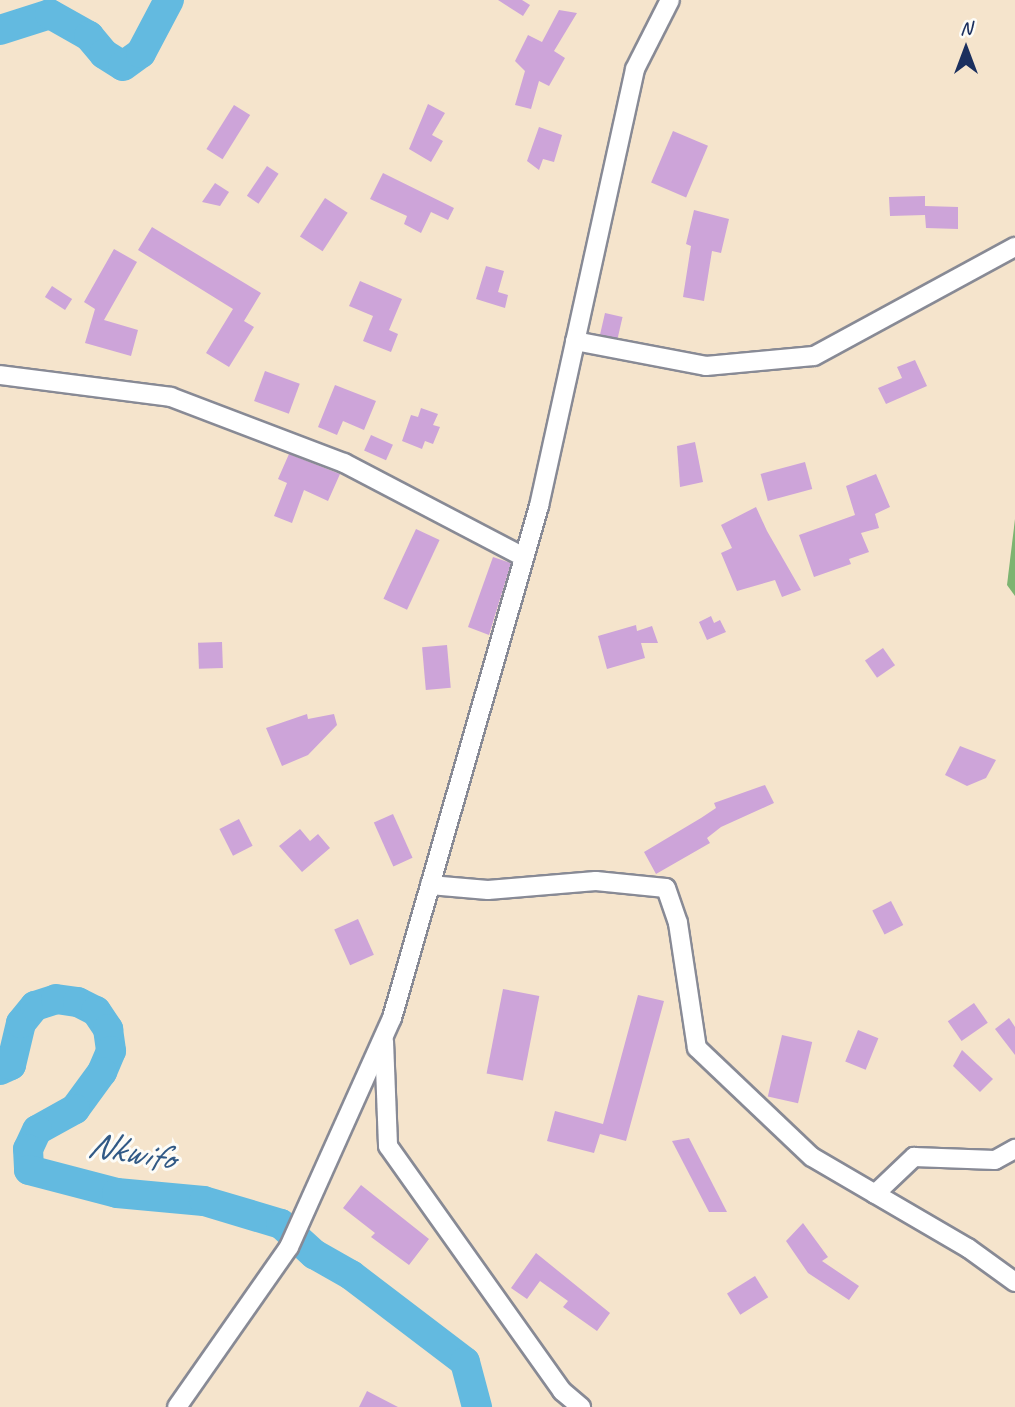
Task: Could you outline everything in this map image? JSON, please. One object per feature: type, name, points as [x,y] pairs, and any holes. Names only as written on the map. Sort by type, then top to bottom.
[{"type":"street","points":[[177,1407],[289,1247],[383,1038],[524,557],[635,69],[670,0]]},
{"type":"street","points":[[575,341],[706,366],[814,356],[1015,247]]},
{"type":"street","points":[[0,375],[171,397],[344,463],[524,557]]},
{"type":"street","points":[[430,885],[488,890],[596,881],[666,888],[678,923],[697,1048],[812,1157],[968,1248],[1015,1282]]},
{"type":"street","points":[[383,1038],[388,1146],[562,1391],[581,1407]]},
{"type":"street","points":[[875,1194],[914,1157],[995,1160],[1015,1149]]},
{"type":"green space","points":[[1015,519],[1015,596],[1007,585]]},
{"type":"building","points":[[498,0],[522,0],[530,5],[523,16]]},
{"type":"building","points":[[559,10],[577,13],[554,51],[565,58],[549,86],[539,81],[531,109],[515,105],[525,71],[515,61],[528,35],[542,42]]},
{"type":"building","points":[[428,104],[445,113],[432,135],[443,141],[431,162],[409,149]]},
{"type":"building","points":[[234,105],[250,115],[223,159],[206,149]]},
{"type":"building","points":[[539,127],[562,135],[554,162],[543,159],[539,170],[527,161]]},
{"type":"building","points":[[673,131],[708,146],[686,197],[651,183]]},
{"type":"building","points":[[267,166],[279,174],[258,204],[247,196]]},
{"type":"building","points":[[383,173],[454,208],[448,220],[431,212],[421,233],[404,224],[407,216],[370,199]]},
{"type":"building","points":[[215,183],[229,192],[220,206],[202,202]]},
{"type":"building","points":[[925,196],[925,206],[958,207],[958,229],[926,228],[925,215],[890,216],[889,197]]},
{"type":"building","points":[[325,198],[348,213],[323,251],[300,237]]},
{"type":"building","points":[[694,210],[729,219],[721,253],[712,251],[704,301],[683,297],[691,246],[686,244]]},
{"type":"building","points":[[152,227],[261,293],[244,321],[254,327],[229,367],[206,353],[233,309],[138,250]]},
{"type":"building","points":[[114,249],[137,262],[104,320],[138,330],[131,356],[85,343],[95,309],[84,302]]},
{"type":"building","points":[[486,266],[504,271],[498,292],[508,295],[505,308],[476,299]]},
{"type":"building","points":[[360,281],[402,299],[389,330],[398,334],[391,352],[363,341],[373,316],[349,306]]},
{"type":"building","points":[[52,286],[72,299],[65,310],[45,297]]},
{"type":"building","points":[[605,313],[623,317],[618,338],[600,334]]},
{"type":"building","points":[[915,360],[927,386],[886,404],[878,388],[902,378],[897,367]]},
{"type":"building","points":[[265,371],[300,384],[289,414],[254,401]]},
{"type":"building","points":[[335,385],[376,401],[364,430],[343,421],[337,435],[318,427]]},
{"type":"building","points":[[421,408],[438,414],[433,425],[440,427],[433,444],[425,441],[422,449],[402,441],[411,415],[418,417]]},
{"type":"building","points":[[371,435],[393,445],[386,460],[364,451]]},
{"type":"building","points":[[695,442],[703,482],[680,487],[677,446]]},
{"type":"building","points":[[289,454],[340,474],[328,501],[304,490],[292,523],[274,516],[287,483],[278,479]]},
{"type":"building","points":[[805,462],[812,489],[768,501],[761,474]]},
{"type":"building","points":[[876,474],[890,507],[875,514],[879,528],[861,533],[869,552],[849,559],[851,564],[814,577],[799,535],[855,515],[846,486]]},
{"type":"building","points":[[756,507],[801,590],[782,597],[775,580],[737,591],[721,553],[732,548],[721,525]]},
{"type":"building","points":[[416,529],[440,540],[407,610],[383,599]]},
{"type":"building","points":[[493,557],[511,563],[489,635],[468,627]]},
{"type":"building","points":[[711,616],[714,623],[720,620],[726,632],[707,640],[699,622]]},
{"type":"building","points":[[636,625],[637,631],[652,626],[658,643],[641,643],[645,658],[607,669],[598,636]]},
{"type":"building","points":[[222,642],[223,668],[199,669],[198,643]]},
{"type":"building","points":[[447,645],[451,688],[426,690],[422,647]]},
{"type":"building","points":[[883,648],[895,665],[877,678],[865,661]]},
{"type":"building","points":[[307,714],[308,719],[334,714],[337,725],[308,755],[282,766],[266,728]]},
{"type":"building","points":[[960,746],[996,760],[986,778],[967,786],[945,775]]},
{"type":"building","points":[[765,785],[774,803],[721,827],[707,838],[710,843],[656,874],[644,852],[716,808],[714,803]]},
{"type":"building","points":[[393,814],[413,858],[393,866],[374,823]]},
{"type":"building","points":[[239,819],[253,846],[233,856],[219,829]]},
{"type":"building","points":[[300,829],[310,841],[318,834],[330,848],[302,872],[279,846]]},
{"type":"building","points":[[891,901],[903,925],[885,935],[872,911]]},
{"type":"building","points":[[358,919],[374,955],[350,965],[334,930]]},
{"type":"building","points":[[503,989],[539,996],[523,1080],[487,1073]]},
{"type":"building","points":[[638,995],[664,1001],[626,1141],[600,1134],[594,1153],[547,1141],[555,1111],[603,1124]]},
{"type":"building","points":[[974,1003],[988,1023],[962,1041],[948,1021]]},
{"type":"building","points":[[1009,1018],[1015,1027],[1015,1055],[995,1029]]},
{"type":"building","points":[[858,1030],[878,1038],[866,1070],[845,1062]]},
{"type":"building","points":[[782,1035],[812,1042],[798,1103],[768,1096]]},
{"type":"building","points":[[962,1050],[993,1079],[980,1092],[953,1066]]},
{"type":"building","points":[[689,1138],[727,1212],[709,1212],[672,1141]]},
{"type":"building","points":[[361,1185],[429,1239],[409,1265],[371,1237],[375,1233],[343,1208]]},
{"type":"building","points":[[803,1223],[828,1257],[822,1261],[859,1286],[849,1300],[808,1273],[786,1241]]},
{"type":"building","points":[[536,1253],[610,1313],[597,1331],[563,1307],[568,1301],[540,1281],[527,1299],[511,1288]]},
{"type":"building","points":[[755,1276],[768,1297],[740,1315],[727,1293]]},
{"type":"building","points":[[367,1391],[398,1407],[359,1407]]},
{"type":"waterway","name":"Nkwifo","points":[[0,30],[50,14],[89,36],[104,54],[123,66],[141,53],[169,0]]},
{"type":"waterway","name":"Nkwifo","points":[[0,1070],[11,1065],[21,1023],[35,1006],[56,999],[78,1002],[96,1011],[108,1029],[111,1051],[102,1072],[75,1109],[37,1130],[28,1149],[29,1170],[117,1193],[204,1201],[281,1224],[314,1254],[351,1275],[465,1362],[477,1407]]}]
